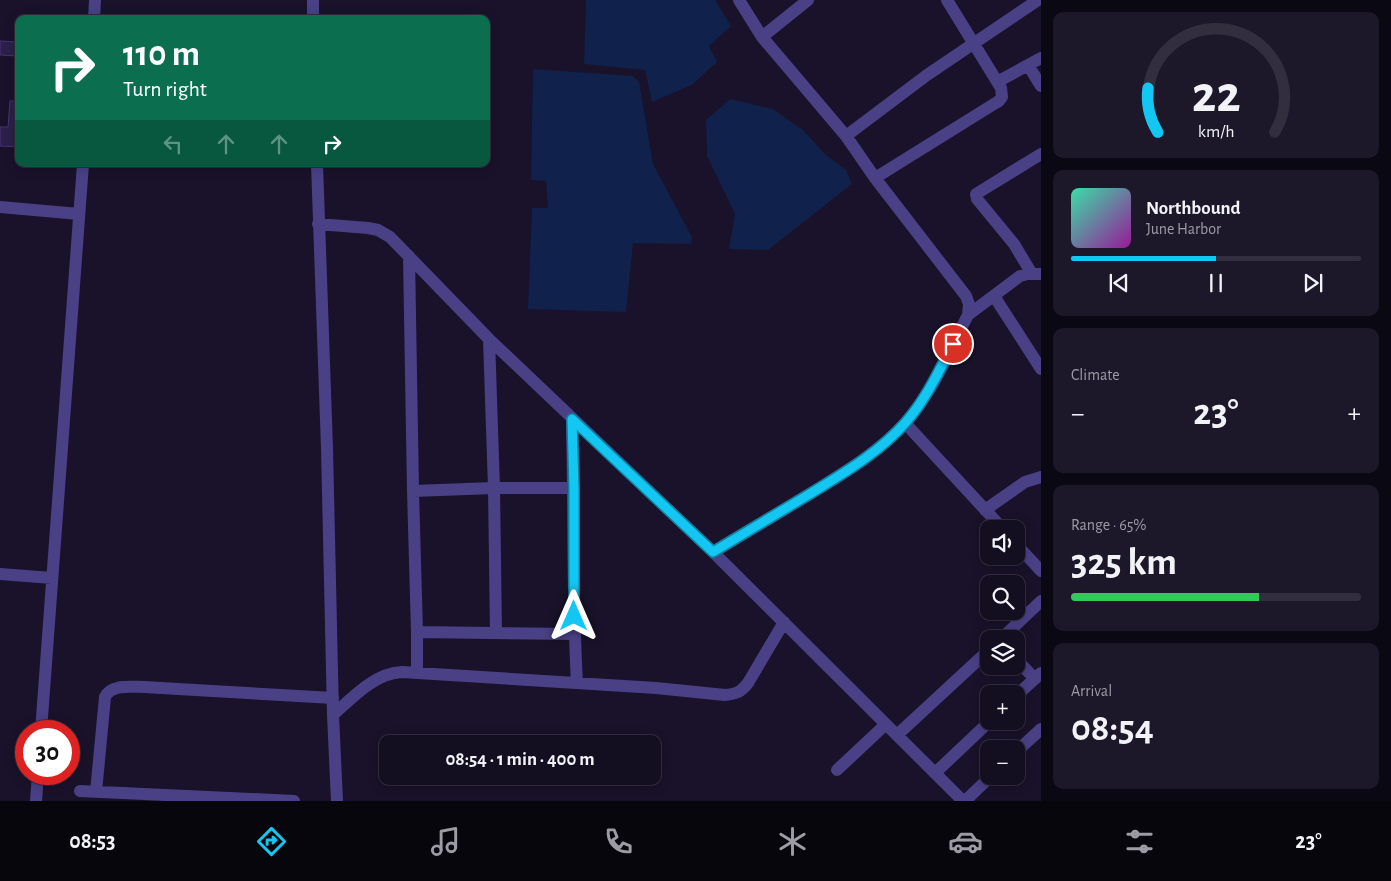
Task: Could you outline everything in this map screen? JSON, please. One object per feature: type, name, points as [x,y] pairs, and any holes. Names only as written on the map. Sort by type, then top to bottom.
[{"type":"street","points":[[94,15],[95,0]]},
{"type":"street","points":[[313,0],[313,15]]},
{"type":"street","points":[[713,552],[844,473],[882,446],[905,423],[930,388],[968,315],[969,304],[966,296],[846,136],[762,37],[738,0]]},
{"type":"street","points":[[876,178],[999,101],[1002,97],[997,82],[947,0]]},
{"type":"street","points":[[846,136],[928,75],[1038,0]]},
{"type":"street","points":[[762,37],[804,1]]},
{"type":"street","points":[[997,82],[1041,58]]},
{"type":"street","points":[[1028,65],[1041,86]]},
{"type":"street","points":[[1039,274],[977,199],[976,194],[1041,154]]},
{"type":"street","points":[[42,720],[83,167]]},
{"type":"street","points":[[316,167],[327,448],[333,714],[338,801]]},
{"type":"street","points":[[0,207],[80,214]]},
{"type":"street","points":[[318,224],[368,228],[378,230],[390,237],[489,340],[713,552],[964,801],[981,785]]},
{"type":"street","points":[[409,256],[412,491],[418,632],[417,672]]},
{"type":"street","points":[[968,315],[1020,276],[1039,274]]},
{"type":"street","points":[[994,296],[1041,369]]},
{"type":"street","points":[[489,340],[496,633]]},
{"type":"street","points":[[572,419],[574,634],[577,683]]},
{"type":"street","points":[[905,423],[994,520]]},
{"type":"street","points":[[985,510],[1025,482],[1041,477]]},
{"type":"street","points":[[412,491],[574,488]]},
{"type":"street","points":[[1025,554],[1041,571]]},
{"type":"street","points":[[0,574],[52,578]]},
{"type":"street","points":[[1010,630],[1041,601]]},
{"type":"street","points":[[333,714],[367,685],[394,672],[656,688],[725,695],[735,694],[741,691],[748,682],[784,622]]},
{"type":"street","points":[[418,632],[574,634]]},
{"type":"street","points":[[897,735],[980,658]]},
{"type":"street","points":[[1025,666],[1038,676],[1025,688]]},
{"type":"street","points":[[96,792],[105,697],[113,689],[144,687],[333,698]]},
{"type":"street","points":[[837,770],[886,724]]},
{"type":"street","points":[[935,774],[981,730]]},
{"type":"street","points":[[1025,746],[1039,736]]},
{"type":"street","points":[[36,801],[37,785]]},
{"type":"street","points":[[80,791],[294,801]]},
{"type":"water","points":[[586,0],[715,0],[731,26],[709,46],[717,62],[692,85],[652,102],[645,70],[584,64]]},
{"type":"water","points":[[533,69],[633,76],[639,82],[653,164],[692,237],[691,244],[633,243],[626,312],[528,309],[532,208],[548,208],[546,181],[531,180]]},
{"type":"water","points":[[730,99],[773,109],[803,130],[826,155],[846,170],[852,184],[768,250],[729,249],[735,214],[707,156],[706,120]]},
{"type":"building","points":[[0,41],[15,42],[15,56],[0,55]]},
{"type":"building","points":[[10,101],[15,101],[15,147],[0,146],[0,127],[8,127]]},
{"type":"route","points":[[574,616],[572,419],[713,552],[844,473],[882,446],[905,423],[921,403],[953,344]]}]
